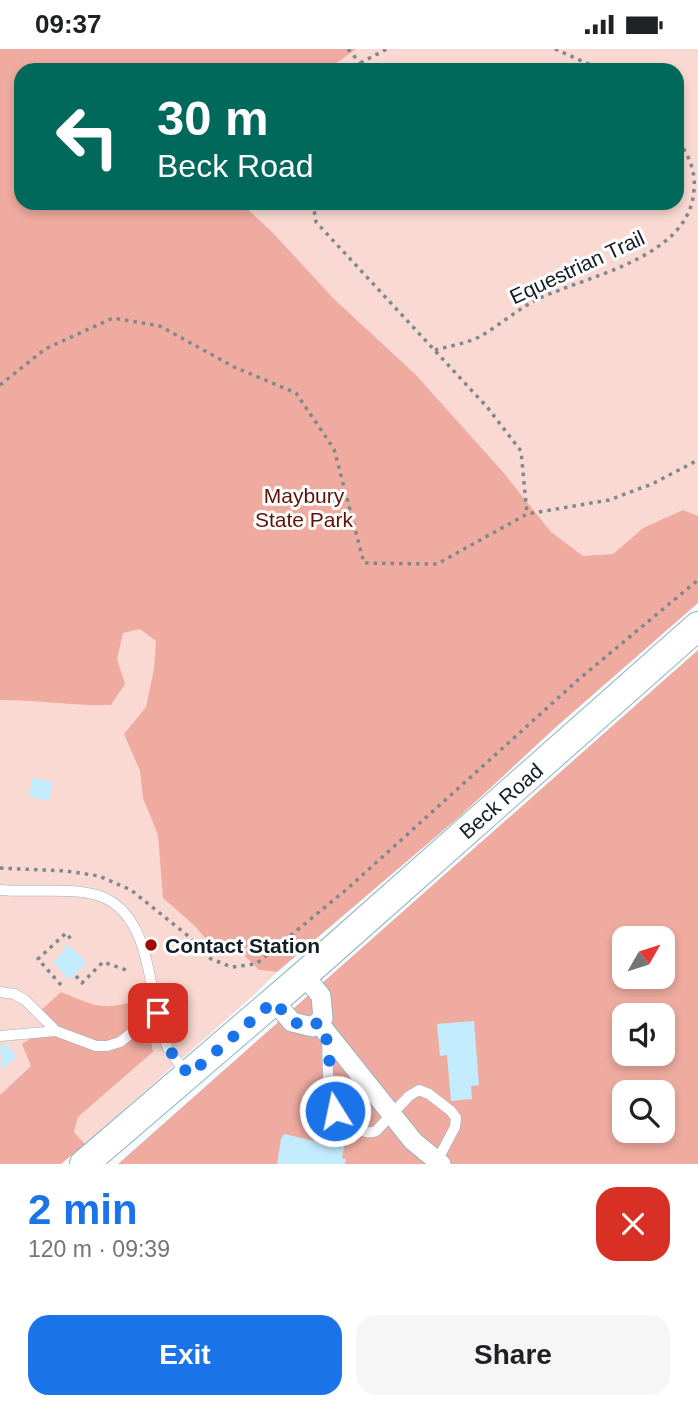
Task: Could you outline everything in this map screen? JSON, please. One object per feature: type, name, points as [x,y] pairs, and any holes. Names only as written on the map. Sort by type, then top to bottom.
[{"type":"main road","name":"Beck Road","points":[[84,1164],[304,975],[698,626]]},
{"type":"street","points":[[304,975],[321,996],[323,1028],[413,1141],[438,1163]]},
{"type":"street","points":[[274,1001],[292,1022],[323,1028]]},
{"type":"lane","points":[[0,890],[86,893],[101,896],[115,904],[128,917],[138,935],[167,1047],[189,1075]]},
{"type":"lane","points":[[0,992],[15,994],[25,1000],[56,1031],[85,1044],[107,1046],[130,1036],[158,1013]]},
{"type":"lane","points":[[323,1028],[332,1102],[340,1118],[350,1127],[369,1133],[381,1128],[419,1090],[429,1094],[454,1114],[456,1120],[438,1163]]},
{"type":"lane","points":[[0,1036],[56,1031]]},
{"type":"path","points":[[348,49],[360,63],[387,49]]},
{"type":"path","points":[[555,49],[586,63]]},
{"type":"path","name":"Equestrian Trail","points":[[435,349],[480,337],[540,298],[641,257],[670,238],[683,224],[692,207],[692,167],[684,152]]},
{"type":"path","points":[[314,210],[316,222],[487,407],[521,451],[527,514]]},
{"type":"path","points":[[0,385],[45,349],[113,318],[160,326],[234,366],[296,393],[334,449],[364,563],[437,564],[527,514],[610,500],[652,484],[698,460]]},
{"type":"path","points":[[0,868],[52,870],[99,876],[131,890],[187,935],[211,959],[232,967],[256,964],[337,898],[559,697],[698,580]]},
{"type":"path","points":[[61,985],[38,959],[66,933],[71,939]]},
{"type":"path","points":[[59,939],[64,944]]},
{"type":"path","points":[[76,976],[82,983],[103,962],[125,970]]},
{"type":"green space","name":"Maybury State Park","points":[[0,49],[698,49],[698,568],[259,970],[277,972],[85,1144],[74,1132],[78,1117],[153,1052],[152,1048],[0,1164]]},
{"type":"green space","name":"Maybury State Park","points":[[0,49],[356,49],[337,63],[14,63],[14,210],[248,210],[334,299],[415,374],[502,471],[551,532],[583,556],[613,554],[643,528],[683,510],[698,516],[698,603],[556,727],[459,817],[277,972],[259,970],[245,956],[205,938],[163,898],[158,835],[143,798],[140,771],[124,734],[146,707],[154,669],[156,641],[140,629],[123,633],[117,659],[125,684],[111,705],[0,700]]},
{"type":"green space","points":[[698,650],[698,1164],[118,1164]]},
{"type":"green space","points":[[61,992],[102,1006],[119,1005],[144,998],[153,1052],[78,1117],[74,1132],[85,1144],[61,1164],[0,1164],[0,1095],[31,1066],[22,1044],[43,1030],[42,1009]]},
{"type":"building","points":[[32,778],[53,782],[49,801],[29,796]]},
{"type":"building","points":[[67,945],[87,963],[69,980],[53,962]]},
{"type":"building","points":[[474,1021],[479,1085],[471,1086],[472,1099],[451,1101],[447,1055],[440,1056],[437,1024]]},
{"type":"building","points":[[6,1043],[17,1057],[2,1069],[0,1048]]},
{"type":"building","points":[[325,1129],[347,1131],[342,1158],[346,1159],[345,1164],[277,1164],[284,1134],[323,1143]]},
{"type":"place","name":"Contact Station","points":[[151,945]]},
{"type":"route","points":[[158,1013],[167,1047],[189,1075],[274,1001],[292,1022],[313,1027],[318,1022],[327,1034],[330,1091],[335,1111]]}]
